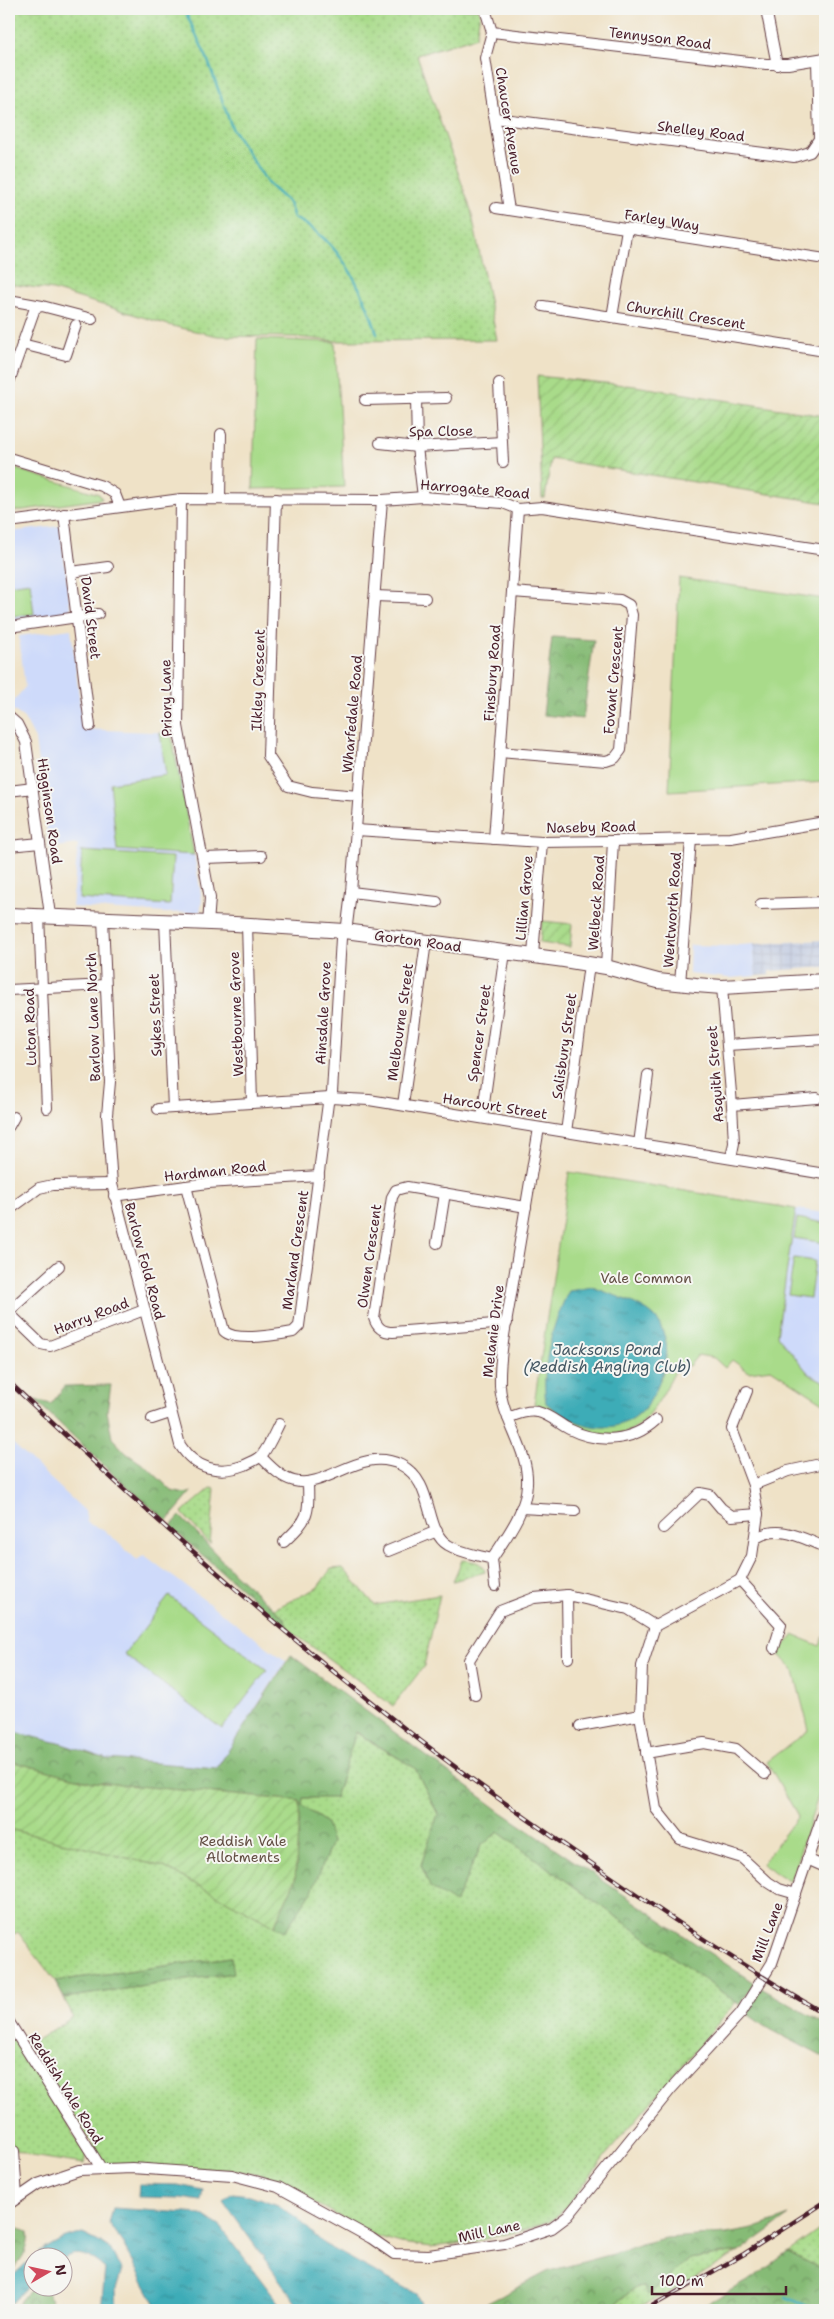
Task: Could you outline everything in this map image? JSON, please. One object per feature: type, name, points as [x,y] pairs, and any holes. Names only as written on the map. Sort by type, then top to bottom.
[{"type":"main road","name":"Gorton Road","points":[[9,915],[247,924],[344,931],[606,967],[658,981],[680,984],[722,987],[825,981]]},
{"type":"street","points":[[485,9],[492,32]]},
{"type":"street","points":[[766,9],[777,65]]},
{"type":"street","name":"Tennyson Road","points":[[492,32],[777,65],[821,59]]},
{"type":"street","name":"Chaucer Avenue","points":[[492,32],[485,58],[509,210]]},
{"type":"street","name":"Shelley Road","points":[[494,118],[794,157],[810,152],[819,139],[821,59]]},
{"type":"street","name":"Farley Way","points":[[496,208],[825,259]]},
{"type":"street","points":[[612,317],[627,229]]},
{"type":"street","points":[[9,300],[42,306],[92,319]]},
{"type":"street","points":[[9,382],[11,371],[35,308],[42,306]]},
{"type":"street","name":"Churchill Crescent","points":[[543,306],[825,351]]},
{"type":"street","points":[[22,344],[66,355],[76,325]]},
{"type":"street","points":[[499,383],[502,462]]},
{"type":"street","points":[[416,398],[417,447],[423,497]]},
{"type":"street","points":[[365,400],[446,398]]},
{"type":"street","points":[[220,499],[221,434]]},
{"type":"street","name":"Spa Close","points":[[380,443],[417,447],[502,442]]},
{"type":"street","points":[[9,458],[102,486],[115,494],[120,507]]},
{"type":"street","name":"Harrogate Road","points":[[9,522],[181,499],[382,500],[423,497],[503,503],[518,509],[542,507],[825,550]]},
{"type":"street","name":"Ilkley Crescent","points":[[276,498],[268,756],[288,786],[312,792],[359,796]]},
{"type":"street","name":"Priory Lane","points":[[181,499],[178,726],[204,858],[210,898],[208,924]]},
{"type":"street","name":"Wharfedale Road","points":[[344,931],[347,925],[351,892],[382,500]]},
{"type":"street","name":"Finsbury Road","points":[[494,839],[518,509]]},
{"type":"street","name":"David Street","points":[[64,514],[90,726]]},
{"type":"street","points":[[71,572],[108,567]]},
{"type":"street","name":"Fovant Crescent","points":[[500,752],[606,761],[615,758],[621,750],[632,616],[629,605],[620,600],[512,592]]},
{"type":"street","points":[[375,596],[425,598]]},
{"type":"street","points":[[9,627],[98,614]]},
{"type":"street","name":"Higginson Road","points":[[9,717],[17,724],[26,742],[40,842],[44,915]]},
{"type":"street","points":[[9,790],[33,788]]},
{"type":"street","name":"Naseby Road","points":[[356,830],[542,842],[614,841],[731,838],[825,822]]},
{"type":"street","name":"Wentworth Road","points":[[680,984],[691,839]]},
{"type":"street","name":"Welbeck Road","points":[[606,967],[614,841]]},
{"type":"street","points":[[9,846],[40,842]]},
{"type":"street","name":"Lillian Grove","points":[[532,956],[542,842]]},
{"type":"street","points":[[204,858],[261,856]]},
{"type":"street","points":[[351,892],[437,902]]},
{"type":"street","points":[[761,904],[825,902]]},
{"type":"street","name":"Luton Road","points":[[44,915],[42,988],[47,1108]]},
{"type":"street","name":"Barlow Lane North","points":[[103,918],[110,1082],[107,1115]]},
{"type":"street","name":"Sykes Street","points":[[165,922],[173,1108]]},
{"type":"street","name":"Westbourne Grove","points":[[247,924],[252,1103]]},
{"type":"street","name":"Ainsdale Grove","points":[[330,1098],[341,938],[344,931]]},
{"type":"street","name":"Melbourne Street","points":[[403,1106],[426,942]]},
{"type":"street","name":"Spencer Street","points":[[482,1118],[505,952]]},
{"type":"street","name":"Salisbury Street","points":[[566,1132],[589,965]]},
{"type":"street","points":[[9,990],[105,985]]},
{"type":"street","name":"Asquith Street","points":[[722,987],[732,1105],[734,1143],[731,1158]]},
{"type":"street","points":[[727,1045],[825,1039]]},
{"type":"street","points":[[639,1144],[648,1075]]},
{"type":"street","name":"Harcourt Street","points":[[158,1109],[330,1098],[369,1100],[825,1174]]},
{"type":"street","name":"Marland Crescent","points":[[186,1186],[224,1331],[229,1336],[239,1337],[293,1332],[298,1326],[330,1098]]},
{"type":"street","points":[[732,1105],[817,1098]]},
{"type":"street","name":"Barlow Fold Road","points":[[107,1115],[114,1196],[180,1445],[186,1455],[197,1464],[220,1471],[238,1467],[261,1457]]},
{"type":"street","name":"Melanie Drive","points":[[492,1559],[510,1533],[522,1508],[527,1484],[524,1459],[502,1402],[500,1385],[507,1323],[539,1128]]},
{"type":"street","name":"Hardman Road","points":[[114,1196],[186,1186],[318,1176]]},
{"type":"street","points":[[9,1210],[39,1188],[53,1185],[112,1184]]},
{"type":"street","name":"Olwen Crescent","points":[[507,1323],[393,1332],[384,1331],[376,1324],[374,1318],[392,1197],[398,1189],[407,1187],[526,1207]]},
{"type":"street","points":[[437,1243],[445,1193]]},
{"type":"street","points":[[9,1312],[59,1266]]},
{"type":"street","name":"Harry Road","points":[[9,1312],[41,1344],[46,1346],[144,1310]]},
{"type":"street","points":[[747,1391],[732,1429],[753,1486],[758,1514],[752,1556],[740,1580],[655,1626],[642,1666],[640,1715],[656,1809],[680,1839],[742,1858],[768,1882],[796,1894]]},
{"type":"street","points":[[151,1420],[170,1412]]},
{"type":"street","points":[[508,1418],[521,1413],[541,1412],[569,1429],[603,1439],[636,1435],[656,1420]]},
{"type":"street","points":[[279,1424],[261,1457],[274,1470],[295,1482],[308,1482],[358,1463],[382,1461],[395,1462],[415,1476],[422,1487],[437,1532],[446,1545],[463,1552],[492,1559],[495,1586]]},
{"type":"street","points":[[753,1486],[788,1471],[825,1463]]},
{"type":"street","points":[[284,1542],[300,1527],[309,1512],[308,1482]]},
{"type":"street","points":[[663,1528],[700,1493],[710,1495],[721,1508],[732,1516],[758,1514]]},
{"type":"street","points":[[522,1508],[575,1511]]},
{"type":"street","points":[[756,1538],[766,1532],[784,1531],[820,1545]]},
{"type":"street","points":[[388,1551],[437,1532]]},
{"type":"street","points":[[740,1580],[781,1625],[774,1648]]},
{"type":"street","points":[[475,1695],[469,1660],[500,1611],[534,1598],[567,1595],[628,1609],[655,1626]]},
{"type":"street","points":[[567,1595],[568,1658]]},
{"type":"street","points":[[580,1726],[640,1715]]},
{"type":"street","points":[[646,1753],[704,1743],[736,1749],[765,1774]]},
{"type":"street","name":"Mill Lane","points":[[13,2201],[38,2184],[79,2170],[132,2168],[232,2175],[278,2187],[370,2238],[394,2254],[429,2255],[504,2244],[533,2236],[552,2228],[568,2216],[671,2089],[740,2013],[772,1962],[825,1808]]},
{"type":"street","points":[[807,1859],[825,1867]]},
{"type":"street","name":"Reddish Vale Road","points":[[9,2022],[101,2168]]},
{"type":"street","points":[[13,2201],[14,2151]]},
{"type":"shaded area","points":[[60,526],[71,613],[9,621],[9,532]]},
{"type":"shaded area","points":[[71,629],[83,729],[171,733],[182,783],[202,900],[200,912],[167,913],[72,907],[78,844],[49,848],[35,739],[24,718],[9,707],[25,687],[19,636]]},
{"type":"shaded area","points":[[825,940],[825,967],[769,971],[769,975],[756,976],[754,944]]},
{"type":"shaded area","points":[[754,944],[756,976],[729,978],[689,974],[690,945],[726,946]]},
{"type":"shaded area","points":[[796,1209],[825,1213],[825,1382],[809,1374],[777,1335]]},
{"type":"shaded area","points":[[9,1440],[85,1511],[87,1521],[91,1525],[103,1529],[137,1560],[144,1555],[286,1661],[217,1768],[107,1759],[59,1743],[9,1731]]},
{"type":"green space","points":[[9,9],[478,9],[480,13],[476,37],[417,55],[471,210],[497,340],[336,341],[295,337],[218,336],[172,326],[53,290],[9,284]]},
{"type":"green space","points":[[257,339],[335,342],[344,487],[253,489]]},
{"type":"green space","points":[[537,376],[635,386],[825,416],[825,503],[551,459],[545,498],[542,498]]},
{"type":"green space","points":[[9,467],[99,494],[102,499],[9,512]]},
{"type":"green space","points":[[679,578],[825,599],[825,782],[669,791]]},
{"type":"green space","points":[[30,582],[34,614],[13,616],[9,585]]},
{"type":"green space","points":[[552,637],[594,640],[583,719],[543,715]]},
{"type":"green space","points":[[160,733],[171,733],[194,855],[117,850],[110,783],[166,775]]},
{"type":"green space","points":[[82,851],[173,857],[170,905],[79,899]]},
{"type":"green space","points":[[542,921],[572,924],[570,947],[540,943]]},
{"type":"green space","name":"Vale Common","points":[[569,1172],[796,1209],[777,1335],[809,1374],[825,1382],[825,1404],[771,1369],[749,1372],[732,1360],[725,1368],[714,1358],[698,1355],[689,1366],[679,1364],[653,1410],[642,1422],[630,1430],[616,1434],[599,1434],[578,1427],[545,1408],[534,1404]]},
{"type":"green space","points":[[797,1218],[825,1223],[825,1243],[794,1238]]},
{"type":"green space","points":[[794,1258],[815,1261],[810,1298],[788,1295]]},
{"type":"green space","points":[[111,1385],[107,1411],[112,1438],[126,1453],[148,1468],[172,1491],[185,1494],[192,1492],[167,1521],[115,1476],[35,1400],[51,1404],[65,1386]]},
{"type":"green space","points":[[211,1488],[215,1489],[210,1544],[182,1513]]},
{"type":"green space","points":[[180,1516],[235,1574],[284,1618],[288,1629],[170,1527]]},
{"type":"green space","points":[[462,1560],[473,1561],[479,1564],[484,1568],[485,1572],[453,1581]]},
{"type":"green space","points":[[343,1568],[375,1605],[440,1595],[424,1666],[393,1706],[288,1629],[284,1618],[274,1609],[317,1588],[331,1569]]},
{"type":"green space","points":[[169,1596],[267,1670],[222,1729],[124,1654]]},
{"type":"green space","points":[[825,1631],[825,1776],[790,1882],[762,1864],[798,1816],[767,1762],[809,1730],[793,1668],[778,1654],[793,1635],[820,1646]]},
{"type":"green space","points":[[291,1655],[500,1811],[754,1983],[740,2005],[498,1832],[481,1846],[455,1903],[430,1887],[421,1865],[438,1814],[415,1768],[356,1732],[335,1798],[303,1798],[302,1806],[325,1822],[332,1842],[312,1891],[285,1931],[274,1926],[295,1880],[300,1801],[92,1782],[9,1761],[9,1731],[59,1743],[107,1759],[217,1768]]},
{"type":"green space","points":[[355,1732],[415,1768],[438,1814],[421,1865],[455,1902],[481,1846],[498,1832],[736,2002],[606,2155],[565,2209],[551,2220],[528,2229],[477,2241],[432,2247],[401,2243],[373,2235],[261,2174],[220,2169],[106,2165],[29,2045],[73,2017],[64,1998],[233,1973],[231,1957],[55,1981],[18,1932],[9,1937],[9,1829],[164,1867],[285,1931],[325,1822],[301,1806],[303,1798],[335,1797]]},
{"type":"green space","name":"Reddish Vale Allotments","points":[[9,1761],[92,1782],[300,1801],[295,1880],[274,1926],[164,1867],[9,1829]]},
{"type":"green space","points":[[231,1957],[234,1973],[64,1998],[55,1981]]},
{"type":"green space","points":[[761,1988],[825,2024],[825,2058],[764,2026],[745,2012]]},
{"type":"green space","points":[[9,2028],[86,2154],[84,2164],[31,2156],[9,2147]]},
{"type":"green space","points":[[789,2216],[739,2252],[690,2259],[648,2295],[643,2287],[635,2288],[616,2303],[623,2310],[467,2310],[480,2307],[549,2271],[621,2252],[640,2244],[666,2238],[726,2234],[753,2229]]},
{"type":"green space","points":[[825,2226],[825,2271],[788,2252]]},
{"type":"green space","points":[[15,2228],[28,2232],[27,2246],[22,2246],[22,2258],[9,2272],[9,2254]]},
{"type":"green space","points":[[739,2252],[648,2303],[623,2310],[616,2303],[635,2288],[643,2287],[648,2294],[690,2259]]},
{"type":"green space","points":[[788,2252],[825,2271],[825,2310],[696,2310],[754,2277]]},
{"type":"green space","points":[[25,2296],[49,2296],[52,2300],[46,2310],[13,2310]]},
{"type":"water","name":"Jacksons Pond (Reddish Angling Club)","points":[[592,1287],[624,1299],[648,1311],[658,1321],[666,1341],[665,1363],[654,1395],[643,1410],[630,1420],[615,1426],[598,1427],[581,1423],[563,1415],[546,1403],[545,1375],[549,1345],[563,1303],[569,1291]]},
{"type":"water","points":[[139,2184],[178,2185],[203,2190],[201,2201],[181,2198],[138,2197]]},
{"type":"water","points":[[232,2193],[250,2195],[278,2205],[296,2217],[324,2244],[416,2294],[424,2309],[301,2310],[223,2201]]},
{"type":"water","points":[[113,2208],[201,2214],[221,2227],[284,2310],[159,2310],[123,2244],[109,2224]]},
{"type":"water","points":[[83,2234],[109,2247],[122,2270],[116,2290],[117,2310],[101,2310],[105,2269],[90,2258],[80,2254],[72,2255],[72,2246],[50,2246],[70,2237]]},
{"type":"water","points":[[22,2267],[22,2292],[9,2306],[9,2279]]},
{"type":"waterway","points":[[184,9],[207,58],[232,128],[268,184],[289,203],[294,218],[310,227],[324,239],[347,267],[364,299],[377,334]]},
{"type":"waterway","points":[[786,2297],[816,2310]]},
{"type":"waterway","points":[[495,2310],[511,2304]]},
{"type":"railway","points":[[9,1382],[202,1560],[353,1687],[453,1766],[555,1839],[687,1928],[825,2014]]},
{"type":"railway","points":[[645,2310],[744,2254],[825,2202]]}]
